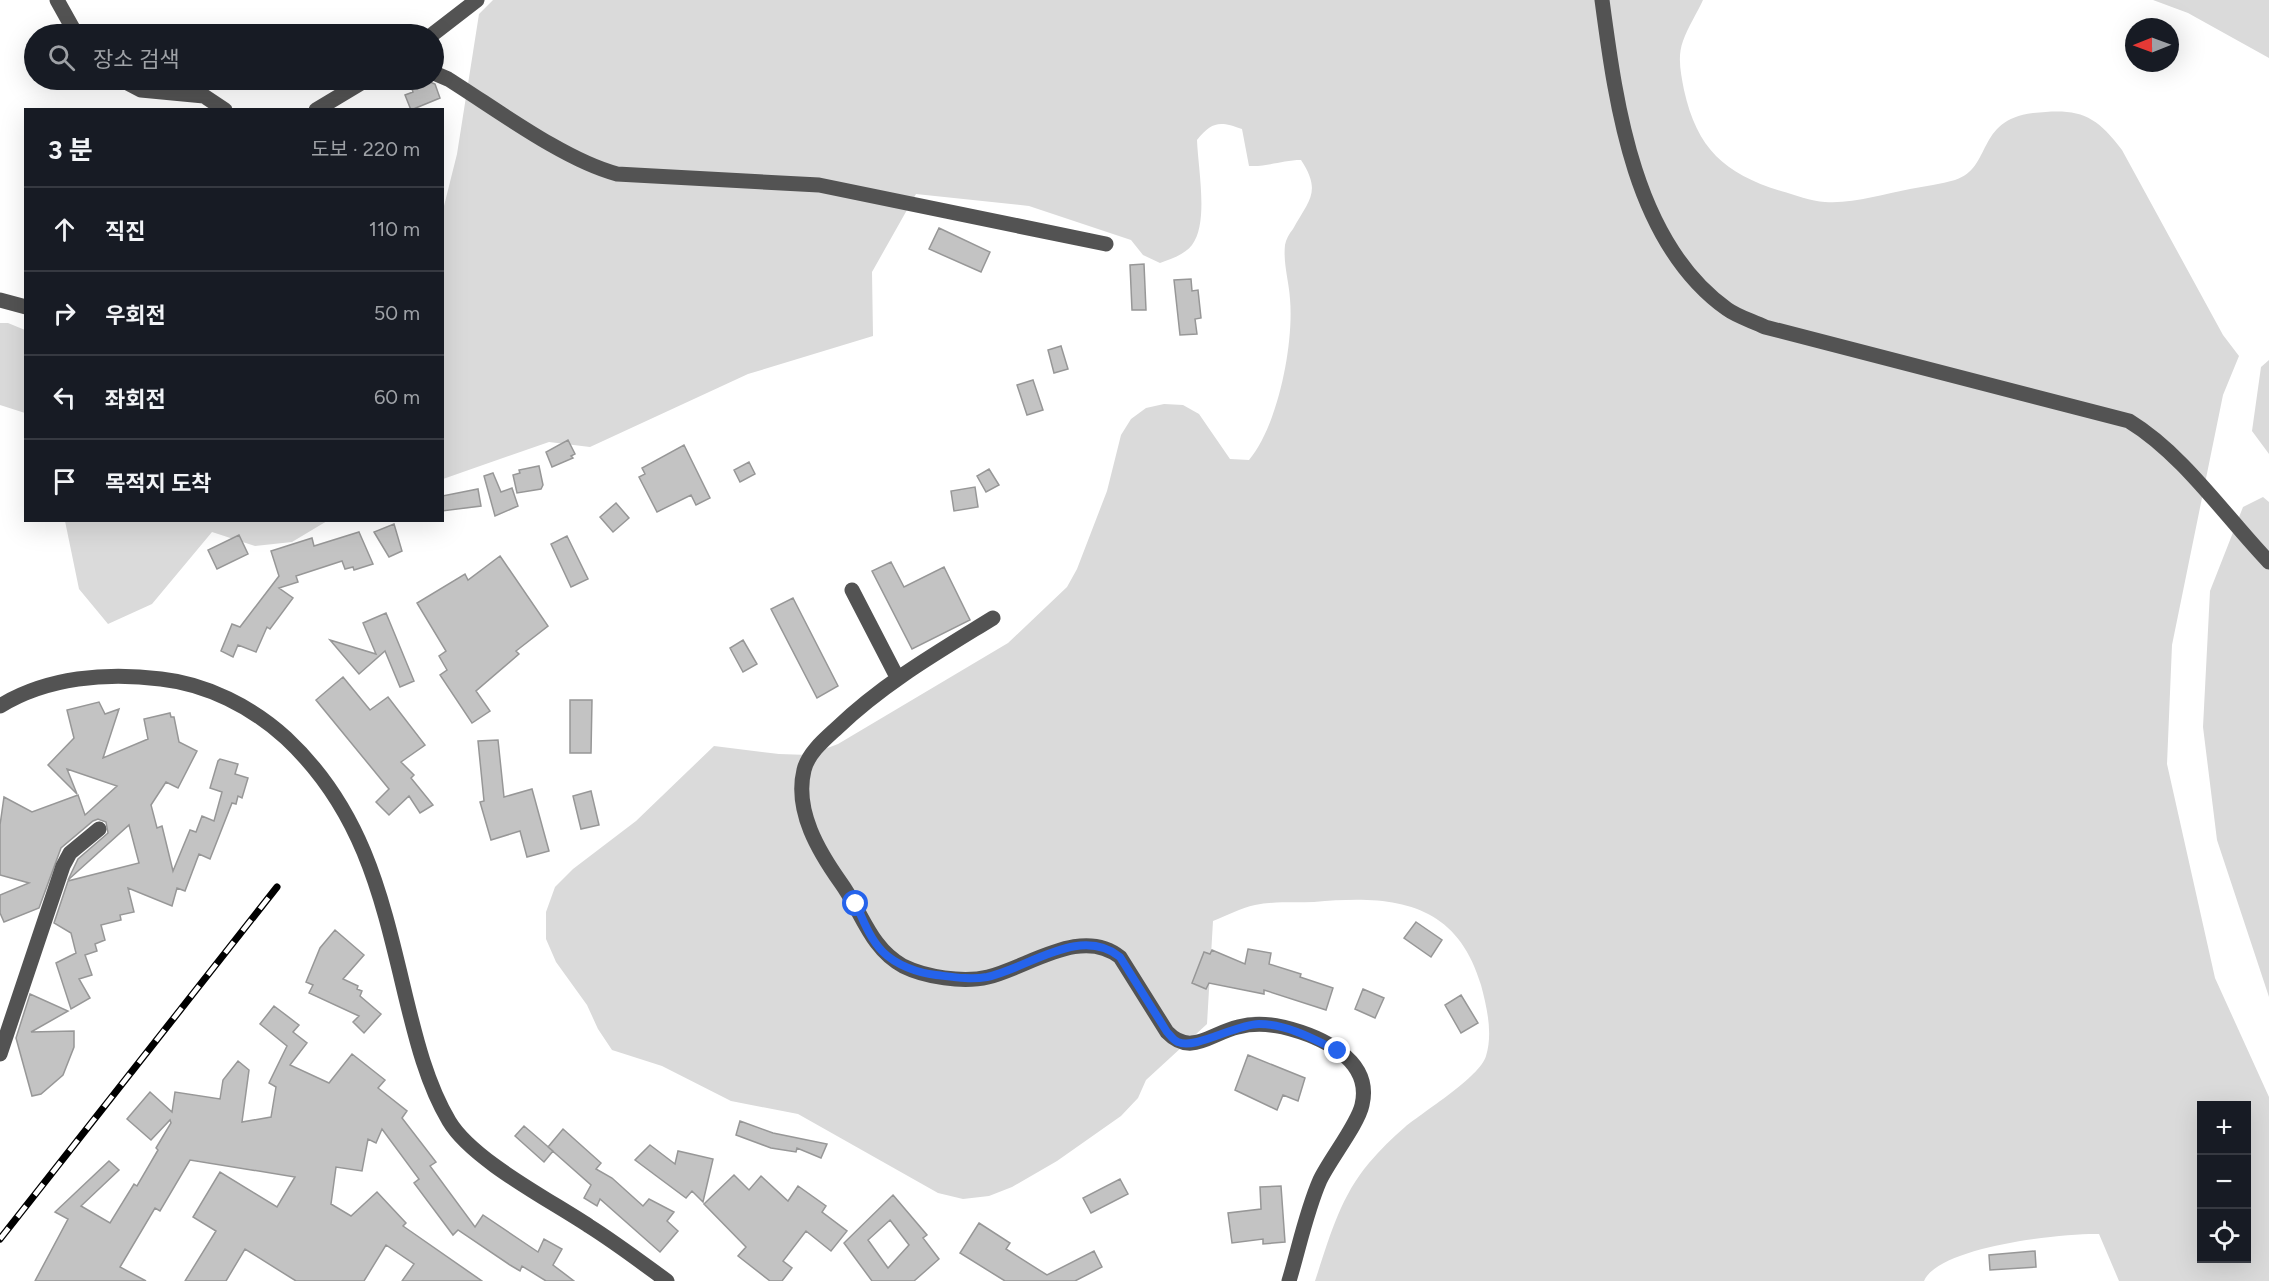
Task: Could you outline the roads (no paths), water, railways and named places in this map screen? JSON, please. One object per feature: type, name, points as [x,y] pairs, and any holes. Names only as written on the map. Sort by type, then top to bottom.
[{"type":"street","points":[[57,0],[70,24]]},
{"type":"street","points":[[444,26],[477,0]]},
{"type":"street","points":[[1602,0],[1614,91],[1640,188],[1683,265],[1708,292],[1729,310],[1764,327],[2129,421],[2145,431],[2171,455],[2269,562]]},
{"type":"street","points":[[444,77],[574,157],[601,170],[617,174],[819,184],[1107,244]]},
{"type":"street","points":[[147,90],[204,96],[222,108]]},
{"type":"street","points":[[319,108],[349,90]]},
{"type":"street","points":[[0,300],[24,306]]},
{"type":"street","points":[[852,590],[897,677]]},
{"type":"street","points":[[993,618],[897,677],[865,701],[820,744],[806,763],[802,791],[809,825],[821,852],[883,952],[903,966],[923,974],[964,978],[987,977],[1077,946],[1098,945],[1109,948],[1120,957],[1167,1032],[1177,1042],[1190,1044],[1238,1027],[1268,1025],[1284,1028],[1338,1051],[1353,1061],[1363,1080],[1362,1105],[1321,1180],[1289,1281]]},
{"type":"street","points":[[4,700],[47,686],[86,678],[154,678],[177,681],[207,690],[240,705],[274,727],[308,759],[337,798],[355,828],[382,900],[426,1066],[450,1123],[476,1151],[598,1231],[667,1281]]},
{"type":"street","points":[[0,1054],[63,866],[75,849],[99,829]]},
{"type":"railway","points":[[0,1239],[277,887]]}]
